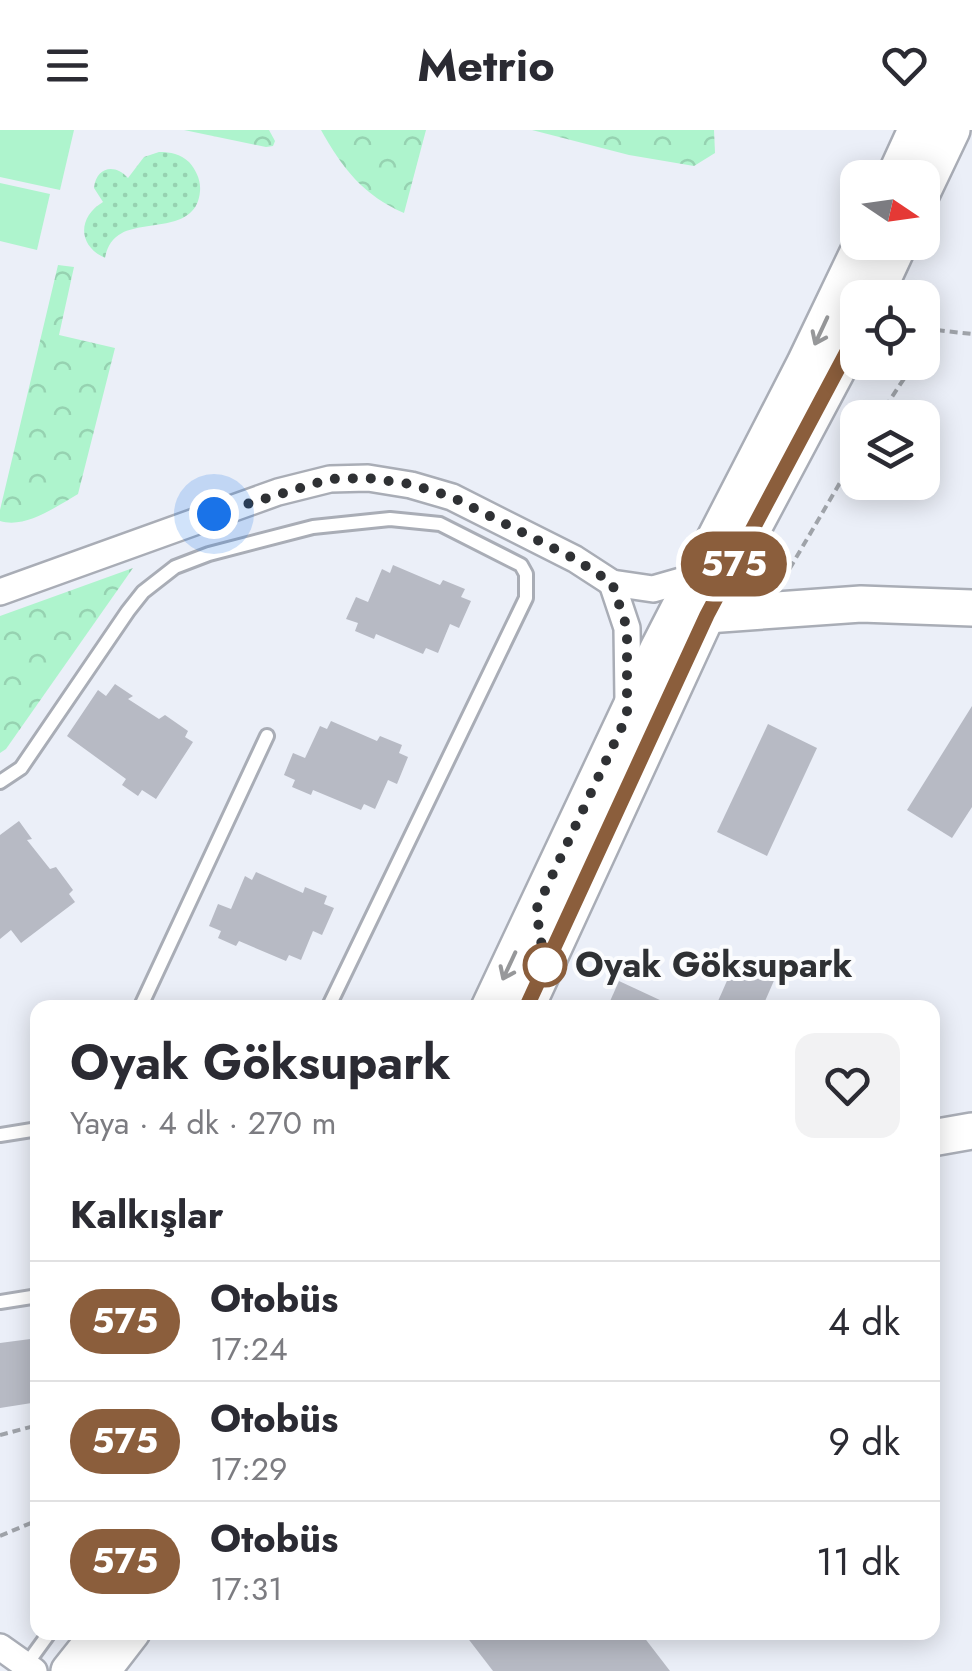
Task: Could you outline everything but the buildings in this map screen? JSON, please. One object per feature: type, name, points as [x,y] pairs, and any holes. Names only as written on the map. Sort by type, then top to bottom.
[{"type":"main road","points":[[902,160],[916,130]]},
{"type":"main road","points":[[940,169],[952,130]]},
{"type":"main road","points":[[530,1000],[707,615],[708,572],[854,260]]},
{"type":"main road","points":[[888,280],[904,260]]},
{"type":"main road","points":[[494,1000],[627,716],[708,572],[840,360]]},
{"type":"main road","points":[[707,615],[861,604],[972,608]]},
{"type":"main road","points":[[940,1136],[972,1130]]},
{"type":"main road","points":[[69,1671],[94,1640]]},
{"type":"main road","points":[[102,1671],[126,1640]]},
{"type":"street","points":[[0,592],[278,492],[330,479],[368,478],[410,484],[452,497],[575,559],[612,583],[653,588],[708,572]]},
{"type":"street","points":[[612,583],[627,628],[627,716]]},
{"type":"street","points":[[0,1646],[30,1668]]},
{"type":"lane","points":[[0,782],[21,768],[143,592],[175,567],[209,554],[313,527],[390,518],[440,524],[521,565],[526,574],[526,598],[332,1000]]},
{"type":"lane","points":[[144,1000],[267,736]]},
{"type":"lane","points":[[0,1135],[30,1130]]},
{"type":"lane","points":[[0,1302],[30,1297]]},
{"type":"lane","points":[[30,1668],[46,1640]]},
{"type":"path","points":[[940,330],[972,334]]},
{"type":"path","points":[[766,610],[840,483]]},
{"type":"path","points":[[0,1435],[30,1427]]},
{"type":"path","points":[[0,1536],[30,1523]]},
{"type":"green space","points":[[0,130],[74,130],[60,190],[0,177]]},
{"type":"green space","points":[[184,130],[269,130],[275,141],[273,146],[266,147]]},
{"type":"green space","points":[[321,130],[426,130],[404,213],[377,198],[355,179]]},
{"type":"green space","points":[[532,130],[714,130],[715,153],[694,166],[629,155]]},
{"type":"green space","points":[[159,152],[179,155],[192,165],[200,183],[197,204],[181,219],[118,235],[110,243],[105,258],[89,246],[84,231],[89,215],[103,202],[94,188],[98,175],[112,169],[128,178],[144,157]]},
{"type":"green space","points":[[0,183],[50,194],[37,250],[0,241]]},
{"type":"green space","points":[[58,265],[74,267],[59,335],[115,348],[78,494],[31,519],[0,521],[0,510]]},
{"type":"green space","points":[[133,568],[6,749],[0,753],[0,616]]},
{"type":"bus line","name":"575","points":[[530,1000],[707,615],[840,366]]},
{"type":"place","name":"Oyak Göksupark","points":[[545,965]]},
{"type":"route","points":[[214,514],[330,479],[368,478],[410,484],[452,497],[575,559],[612,583],[627,628],[627,716],[536,910],[545,965]]}]
